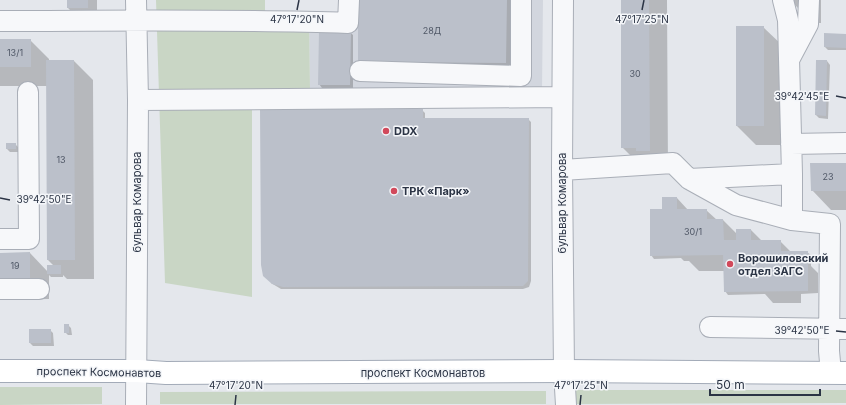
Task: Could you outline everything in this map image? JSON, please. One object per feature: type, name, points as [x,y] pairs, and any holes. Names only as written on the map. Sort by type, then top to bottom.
[{"type":"main road","name":"проспект Космонавтов","points":[[0,371],[137,371],[166,373],[564,371],[838,373]]},
{"type":"street","name":"бульвар Комарова","points":[[136,0],[138,100],[136,405]]},
{"type":"street","points":[[0,21],[260,20],[348,24],[349,0]]},
{"type":"street","points":[[360,71],[521,76],[521,0]]},
{"type":"street","name":"бульвар Комарова","points":[[563,0],[562,170],[564,371],[566,405]]},
{"type":"street","points":[[783,0],[788,20],[792,220]]},
{"type":"street","points":[[789,60],[808,24],[808,0]]},
{"type":"street","points":[[0,239],[29,239],[28,92]]},
{"type":"street","points":[[138,100],[562,97]]},
{"type":"street","points":[[791,144],[846,143]]},
{"type":"street","points":[[562,170],[673,163],[690,180],[736,205],[792,220],[838,224],[838,329],[829,351],[838,373]]},
{"type":"street","points":[[690,180],[792,174]]},
{"type":"street","points":[[0,289],[39,289]]},
{"type":"street","points":[[710,327],[838,329]]},
{"type":"shaded area","points":[[354,0],[543,0],[542,90],[310,90],[309,15],[353,15]]},
{"type":"green space","points":[[156,0],[265,0],[265,15],[309,15],[310,90],[252,90],[252,297],[165,283]]},
{"type":"green space","points":[[0,387],[102,387],[102,404],[0,405]]},
{"type":"green space","points":[[574,390],[846,390],[846,403],[574,404]]},
{"type":"green space","points":[[546,391],[546,404],[160,404],[160,392]]},
{"type":"building","points":[[67,0],[88,0],[88,8],[67,8]]},
{"type":"building","points":[[358,0],[507,0],[506,63],[358,62]]},
{"type":"building","points":[[621,0],[649,0],[650,151],[636,151],[636,148],[621,148]]},
{"type":"building","points":[[736,26],[764,26],[764,126],[736,126]]},
{"type":"building","points":[[319,31],[351,31],[350,85],[318,85]]},
{"type":"building","points":[[824,33],[846,34],[846,48],[824,47]]},
{"type":"building","points":[[0,39],[31,39],[31,67],[0,67]]},
{"type":"building","points":[[46,60],[74,60],[75,260],[47,260]]},
{"type":"building","points":[[816,60],[827,60],[826,116],[815,115]]},
{"type":"building","name":"ТРК «Парк»","points":[[260,109],[423,109],[423,118],[529,118],[528,281],[523,286],[283,287],[272,284],[263,276],[261,265]]},
{"type":"building","points":[[6,143],[16,143],[16,149],[6,149]]},
{"type":"building","points":[[810,163],[846,163],[846,191],[811,191]]},
{"type":"building","points":[[662,197],[677,197],[677,209],[707,209],[707,219],[723,219],[724,240],[736,240],[736,229],[751,229],[751,240],[781,240],[781,251],[808,251],[808,291],[724,292],[723,255],[650,256],[650,209],[662,209]]},
{"type":"building","points":[[30,252],[30,280],[0,281],[0,253]]},
{"type":"building","points":[[47,265],[61,265],[61,274],[47,274]]},
{"type":"building","points":[[64,324],[69,324],[69,333],[64,333]]},
{"type":"building","points":[[29,329],[51,329],[51,343],[29,343]]},
{"type":"place","name":"DDX","points":[[386,131]]},
{"type":"place","name":"ТРК «Парк»","points":[[394,191]]},
{"type":"place","name":"Ворошиловский отдел ЗАГС","points":[[730,264]]}]
